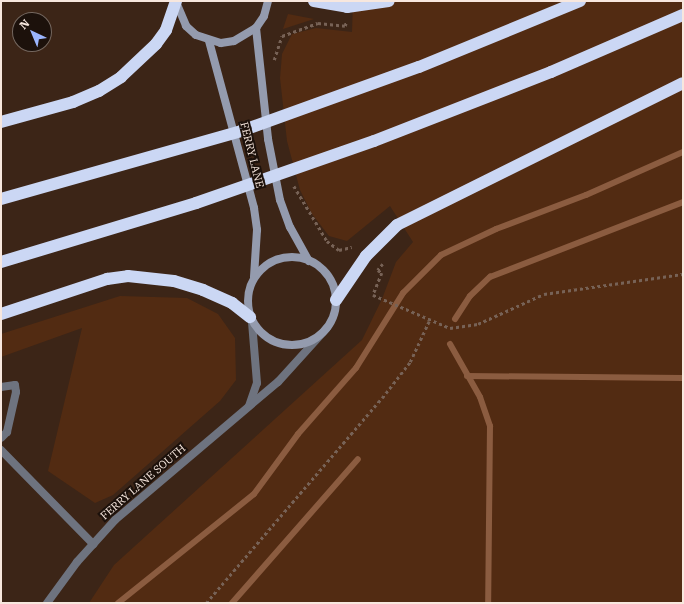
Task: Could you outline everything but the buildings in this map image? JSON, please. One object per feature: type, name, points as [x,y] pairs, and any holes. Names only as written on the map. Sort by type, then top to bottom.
[{"type":"highway","points":[[1,122],[66,105],[105,88],[139,61],[156,44],[166,30],[176,1]]},
{"type":"highway","points":[[314,1],[347,7],[389,1]]},
{"type":"highway","points":[[1,199],[241,131],[419,67],[580,1]]},
{"type":"highway","points":[[1,262],[196,203],[374,141],[551,72],[683,15]]},
{"type":"highway","points":[[336,300],[366,256],[397,225],[683,83]]},
{"type":"highway","points":[[1,314],[107,279],[128,276],[174,281],[203,290],[232,303],[251,320]]},
{"type":"street","points":[[176,1],[186,26],[196,35],[209,41],[234,41],[256,28],[264,16],[268,1]]},
{"type":"street","name":"FERRY LANE","points":[[256,28],[268,139],[280,200],[290,227],[309,261]]},
{"type":"street","name":"FERRY LANE","points":[[209,41],[254,208],[257,230],[254,278]]},
{"type":"street","points":[[249,406],[257,383],[248,290],[254,278],[262,268],[284,257],[309,261],[329,277],[336,300],[334,315],[327,328],[316,339],[302,344],[288,346],[267,338],[251,320]]},
{"type":"street","name":"FERRY LANE SOUTH","points":[[47,603],[93,544],[115,520],[278,382],[327,328]]},
{"type":"street","points":[[1,387],[15,385],[16,392],[7,432],[1,438]]},
{"type":"street","points":[[1,450],[93,544]]},
{"type":"path","points":[[273,63],[282,36],[318,23],[345,26]]},
{"type":"path","points":[[293,183],[310,217],[327,241],[339,250],[353,247],[358,242]]},
{"type":"path","points":[[378,270],[382,273],[372,295],[429,321],[450,328],[478,324],[544,294],[683,274]]},
{"type":"path","points":[[206,603],[382,398],[410,362],[429,321]]},
{"type":"shaded area","points":[[353,1],[683,1],[683,603],[89,603],[114,565],[362,340],[382,299],[396,262],[413,242],[390,206],[347,241],[329,236],[312,214],[300,190],[287,141],[280,78],[282,54],[292,34],[316,28],[352,32]]},
{"type":"shaded area","points":[[288,14],[314,19],[283,29]]},
{"type":"shaded area","points":[[120,296],[187,298],[218,314],[235,338],[236,380],[220,401],[113,495],[95,503],[48,471],[82,328],[1,357],[1,334]]},
{"type":"waterway","points":[[118,603],[254,494],[298,434],[356,368],[403,293],[441,255],[496,229],[586,195],[683,152]]},
{"type":"waterway","points":[[455,319],[470,296],[490,277],[683,202]]},
{"type":"waterway","points":[[450,344],[480,397],[490,426],[488,603]]},
{"type":"waterway","points":[[467,376],[683,378]]},
{"type":"waterway","points":[[232,603],[358,459]]}]
